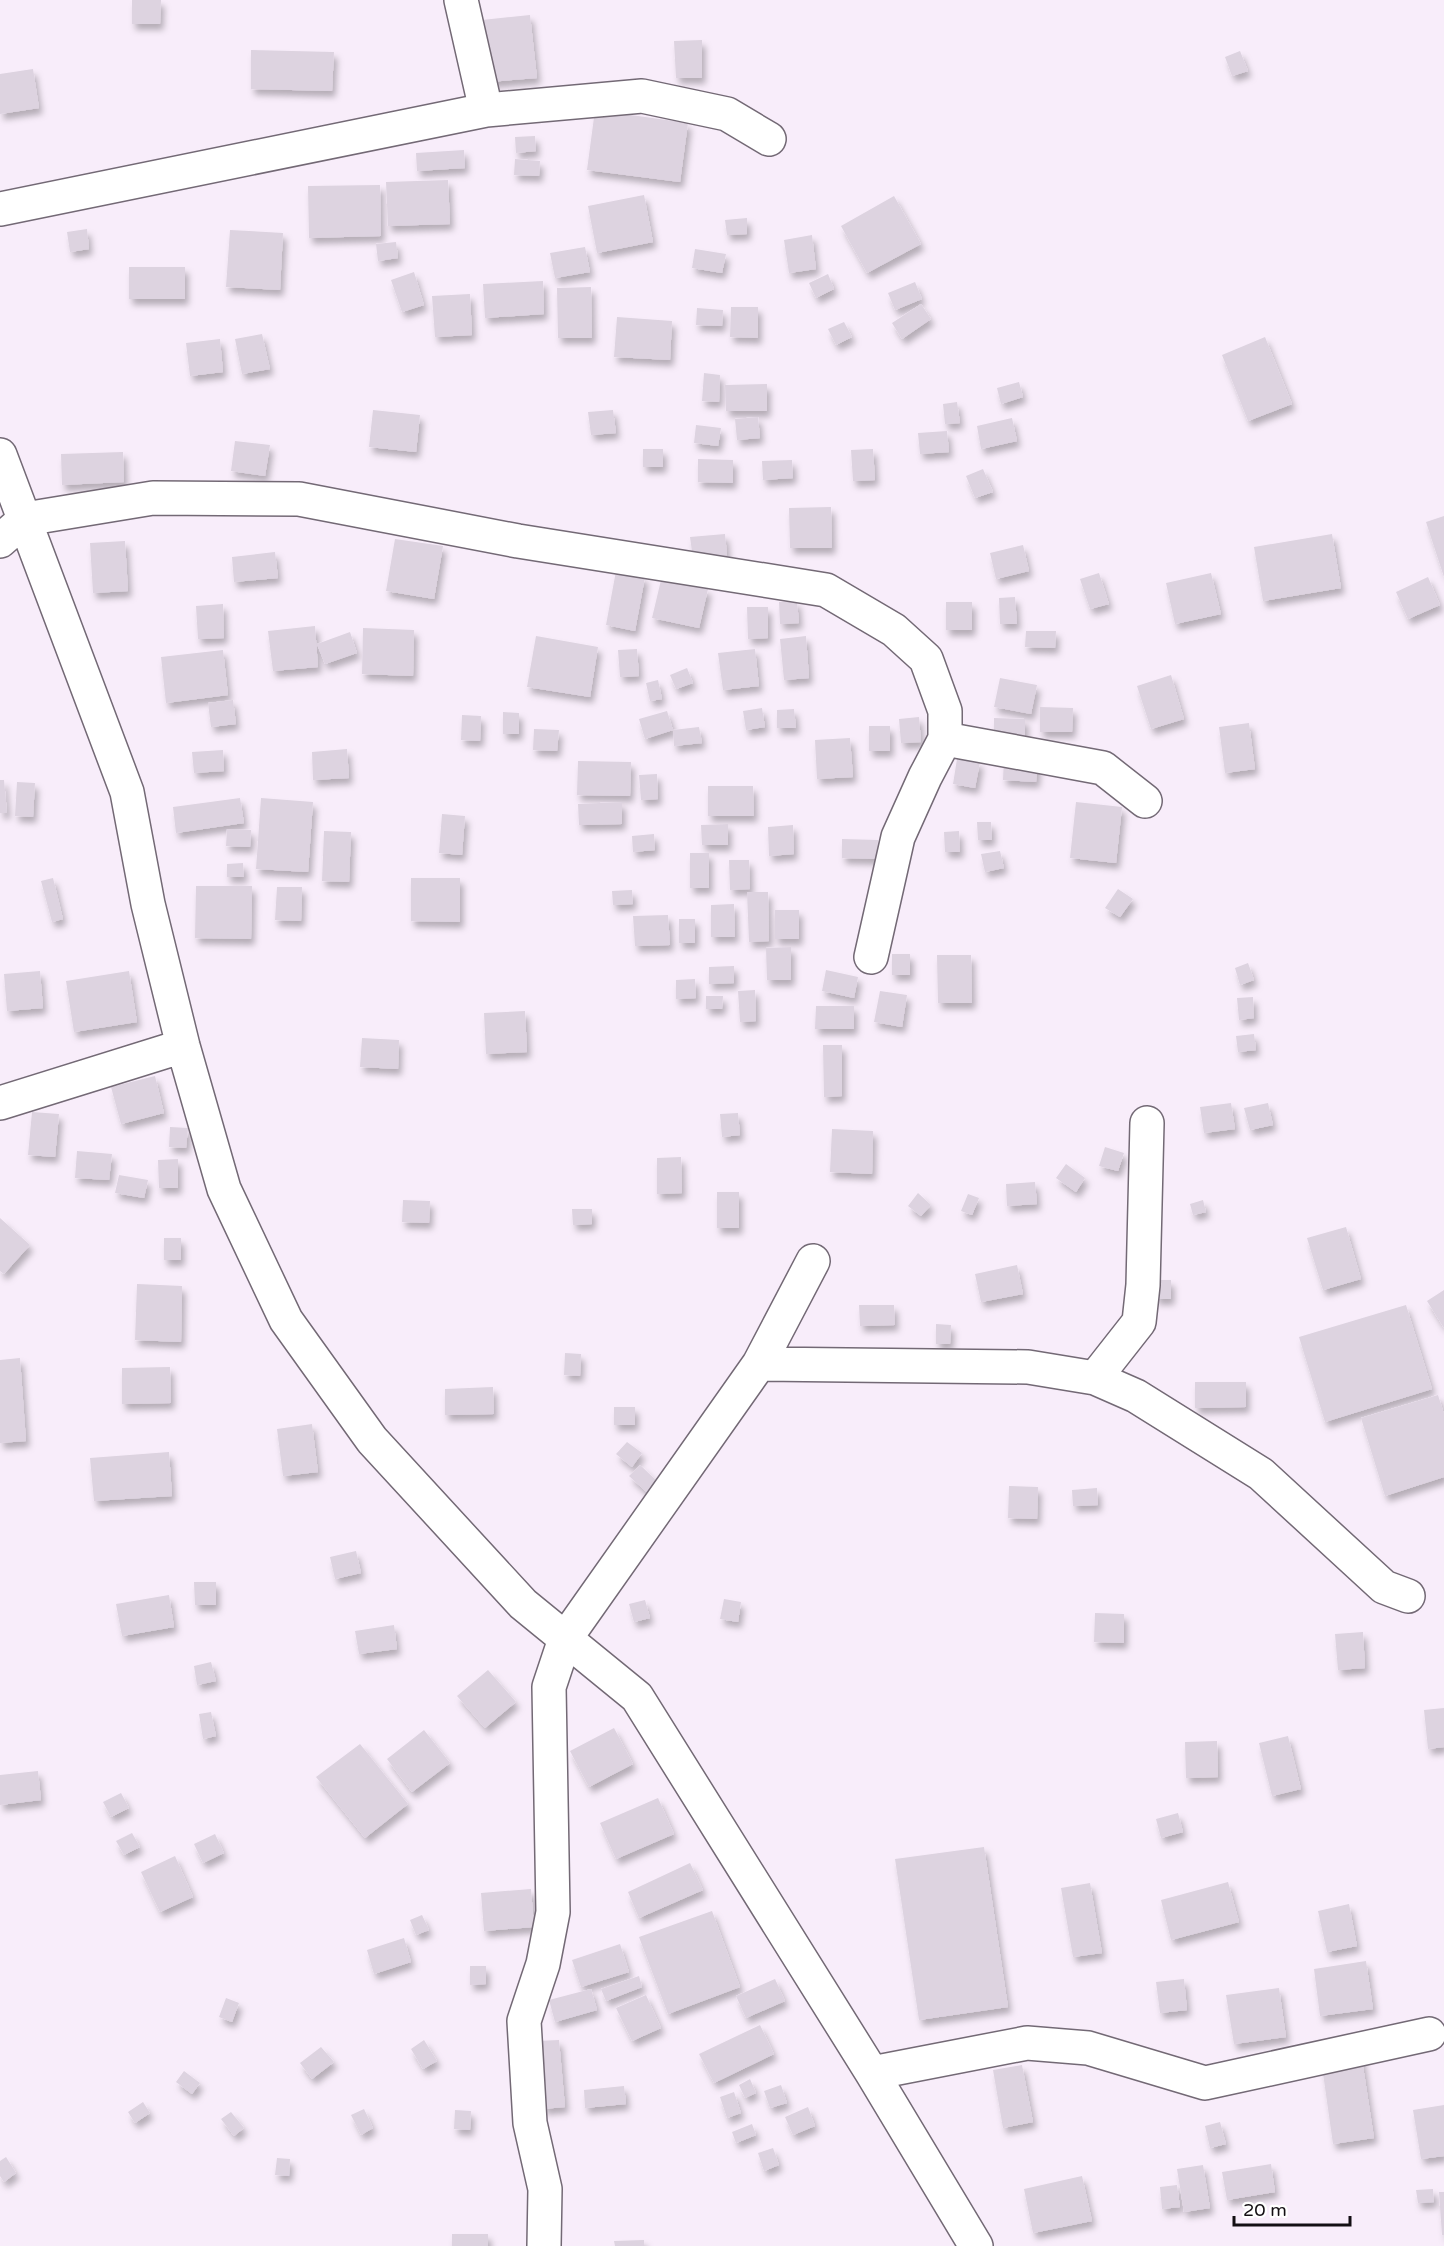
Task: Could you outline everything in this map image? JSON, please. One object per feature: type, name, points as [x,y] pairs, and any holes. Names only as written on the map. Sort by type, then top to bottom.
[{"type":"street","points":[[461,0],[486,110]]},
{"type":"street","points":[[0,209],[486,110],[642,96],[727,114],[769,139]]},
{"type":"street","points":[[0,455],[127,792],[148,904],[183,1046],[224,1190],[286,1320],[372,1440],[523,1604],[637,1697],[872,2073],[976,2246]]},
{"type":"street","points":[[0,541],[25,519],[153,498],[299,499],[518,541],[826,590],[894,630],[926,659],[945,711],[945,739],[898,837],[871,957]]},
{"type":"street","points":[[945,739],[1103,768],[1145,801]]},
{"type":"street","points":[[0,1102],[183,1046]]},
{"type":"street","points":[[1095,1378],[1139,1322],[1143,1285],[1147,1123]]},
{"type":"street","points":[[544,2246],[545,2189],[530,2123],[524,2021],[543,1964],[553,1912],[549,1687],[565,1639],[759,1364],[813,1262]]},
{"type":"street","points":[[759,1364],[1028,1367],[1095,1378],[1136,1396],[1261,1474],[1384,1587],[1408,1596]]},
{"type":"street","points":[[872,2073],[1027,2043],[1088,2048],[1205,2083],[1429,2034]]},
{"type":"building","points":[[132,0],[161,0],[160,24],[132,24]]},
{"type":"building","points":[[530,15],[537,78],[489,82],[482,20]]},
{"type":"building","points":[[702,40],[702,78],[676,78],[674,41]]},
{"type":"building","points":[[251,50],[334,52],[332,91],[251,89]]},
{"type":"building","points":[[1240,51],[1248,71],[1232,76],[1225,57]]},
{"type":"building","points":[[33,69],[39,108],[0,114],[0,74]]},
{"type":"building","points":[[595,110],[688,123],[680,182],[587,170]]},
{"type":"building","points":[[535,136],[536,151],[516,153],[515,137]]},
{"type":"building","points":[[464,150],[465,168],[417,171],[416,153]]},
{"type":"building","points":[[515,159],[540,161],[539,176],[514,175]]},
{"type":"building","points":[[448,180],[450,224],[388,226],[386,182]]},
{"type":"building","points":[[380,185],[381,236],[309,238],[308,186]]},
{"type":"building","points":[[644,195],[653,242],[597,253],[588,206]]},
{"type":"building","points":[[894,196],[921,244],[867,273],[841,226]]},
{"type":"building","points":[[747,218],[747,234],[727,235],[725,220]]},
{"type":"building","points":[[87,229],[89,249],[70,252],[67,232]]},
{"type":"building","points":[[230,230],[283,233],[280,290],[226,287]]},
{"type":"building","points":[[812,235],[816,269],[789,273],[784,240]]},
{"type":"building","points":[[396,242],[398,258],[378,261],[376,244]]},
{"type":"building","points":[[585,247],[590,272],[555,278],[550,253]]},
{"type":"building","points":[[695,249],[726,254],[722,273],[692,268]]},
{"type":"building","points":[[129,267],[185,267],[185,299],[129,299]]},
{"type":"building","points":[[414,272],[424,305],[402,312],[391,280]]},
{"type":"building","points":[[828,274],[834,289],[816,298],[809,283]]},
{"type":"building","points":[[543,281],[544,314],[485,318],[483,284]]},
{"type":"building","points":[[915,282],[922,299],[895,310],[888,293]]},
{"type":"building","points":[[591,287],[592,338],[558,338],[557,288]]},
{"type":"building","points":[[470,294],[472,335],[435,337],[432,296]]},
{"type":"building","points":[[921,304],[931,319],[902,339],[892,323]]},
{"type":"building","points":[[731,307],[758,307],[758,338],[730,337]]},
{"type":"building","points":[[697,308],[723,310],[722,326],[696,325]]},
{"type":"building","points":[[617,317],[672,321],[670,360],[614,357]]},
{"type":"building","points":[[844,322],[852,337],[836,345],[828,329]]},
{"type":"building","points":[[262,334],[270,369],[242,374],[235,339]]},
{"type":"building","points":[[1265,337],[1292,404],[1248,421],[1222,355]]},
{"type":"building","points":[[220,339],[223,372],[190,376],[186,343]]},
{"type":"building","points":[[704,373],[720,375],[719,402],[702,401]]},
{"type":"building","points":[[1019,382],[1023,397],[1001,404],[997,388]]},
{"type":"building","points":[[767,384],[767,411],[726,411],[725,385]]},
{"type":"building","points":[[957,402],[960,423],[945,424],[943,404]]},
{"type":"building","points":[[373,410],[420,415],[416,452],[369,447]]},
{"type":"building","points":[[613,410],[616,433],[591,435],[588,412]]},
{"type":"building","points":[[758,417],[760,438],[737,440],[735,419]]},
{"type":"building","points":[[1012,418],[1017,441],[981,449],[977,426]]},
{"type":"building","points":[[696,425],[721,428],[718,446],[694,443]]},
{"type":"building","points":[[947,431],[949,452],[920,454],[918,433]]},
{"type":"building","points":[[235,441],[270,445],[265,476],[231,471]]},
{"type":"building","points":[[643,449],[663,449],[663,467],[643,467]]},
{"type":"building","points":[[873,449],[875,480],[853,481],[851,450]]},
{"type":"building","points":[[123,452],[124,482],[62,485],[61,454]]},
{"type":"building","points":[[698,459],[733,460],[733,483],[698,482]]},
{"type":"building","points":[[792,460],[793,478],[763,480],[762,461]]},
{"type":"building","points":[[983,469],[993,492],[975,498],[966,476]]},
{"type":"building","points":[[831,507],[832,548],[790,548],[789,508]]},
{"type":"building","points":[[1444,516],[1444,577],[1426,522]]},
{"type":"building","points":[[725,534],[727,555],[693,559],[690,537]]},
{"type":"building","points":[[1332,534],[1341,588],[1263,601],[1254,547]]},
{"type":"building","points":[[395,539],[443,546],[434,599],[386,591]]},
{"type":"building","points":[[125,541],[128,591],[93,593],[90,543]]},
{"type":"building","points":[[1023,545],[1029,571],[996,579],[990,553]]},
{"type":"building","points":[[275,552],[278,578],[234,582],[232,557]]},
{"type":"building","points":[[616,571],[645,577],[635,631],[606,625]]},
{"type":"building","points":[[1099,573],[1109,604],[1090,609],[1080,579]]},
{"type":"building","points":[[1211,573],[1221,614],[1175,624],[1166,583]]},
{"type":"building","points":[[1428,577],[1440,605],[1408,619],[1396,592]]},
{"type":"building","points":[[661,580],[708,589],[699,628],[652,618]]},
{"type":"building","points":[[1015,597],[1017,624],[1000,624],[999,598]]},
{"type":"building","points":[[797,601],[799,623],[780,624],[779,602]]},
{"type":"building","points":[[946,602],[972,602],[972,630],[946,630]]},
{"type":"building","points":[[223,604],[224,638],[198,639],[196,606]]},
{"type":"building","points":[[747,607],[768,607],[768,638],[748,639]]},
{"type":"building","points":[[315,626],[318,667],[273,671],[268,631]]},
{"type":"building","points":[[363,628],[414,630],[413,676],[362,674]]},
{"type":"building","points":[[1026,631],[1056,631],[1055,648],[1025,647]]},
{"type":"building","points":[[350,632],[357,653],[325,664],[317,644]]},
{"type":"building","points":[[536,636],[598,647],[590,697],[527,687]]},
{"type":"building","points":[[806,636],[809,678],[784,680],[780,639]]},
{"type":"building","points":[[637,649],[639,676],[620,677],[618,650]]},
{"type":"building","points":[[755,649],[759,686],[723,690],[718,653]]},
{"type":"building","points":[[223,650],[228,695],[166,703],[161,657]]},
{"type":"building","points":[[687,668],[693,683],[676,689],[670,675]]},
{"type":"building","points":[[1171,675],[1184,719],[1151,729],[1137,686]]},
{"type":"building","points":[[1000,678],[1037,685],[1031,714],[994,707]]},
{"type":"building","points":[[658,680],[662,699],[650,701],[646,683]]},
{"type":"building","points":[[233,700],[236,724],[211,727],[208,703]]},
{"type":"building","points":[[1040,707],[1073,708],[1072,732],[1040,732]]},
{"type":"building","points":[[762,708],[765,727],[746,730],[743,711]]},
{"type":"building","points":[[794,709],[796,728],[777,728],[777,710]]},
{"type":"building","points":[[667,711],[673,730],[645,739],[639,719]]},
{"type":"building","points":[[503,712],[519,713],[519,734],[503,734]]},
{"type":"building","points":[[462,715],[481,716],[480,741],[461,740]]},
{"type":"building","points":[[919,717],[921,742],[901,743],[899,719]]},
{"type":"building","points":[[994,718],[1025,719],[1025,741],[994,741]]},
{"type":"building","points":[[1249,723],[1255,769],[1225,773],[1219,727]]},
{"type":"building","points":[[869,726],[890,726],[890,751],[869,751]]},
{"type":"building","points":[[699,727],[702,743],[674,746],[673,730]]},
{"type":"building","points":[[534,729],[559,730],[557,751],[533,750]]},
{"type":"building","points":[[850,738],[853,777],[817,779],[815,740]]},
{"type":"building","points":[[347,749],[349,778],[313,780],[312,752]]},
{"type":"building","points":[[223,750],[224,771],[194,773],[192,752]]},
{"type":"building","points":[[1004,757],[1038,760],[1036,782],[1003,780]]},
{"type":"building","points":[[957,759],[980,762],[975,788],[953,784]]},
{"type":"building","points":[[578,761],[631,762],[630,796],[577,795]]},
{"type":"building","points":[[657,774],[658,799],[641,800],[639,775]]},
{"type":"building","points":[[0,780],[4,780],[7,813],[0,813]]},
{"type":"building","points":[[17,782],[35,783],[33,817],[15,816]]},
{"type":"building","points":[[708,786],[753,786],[754,816],[708,816]]},
{"type":"building","points":[[240,798],[244,823],[176,833],[173,807]]},
{"type":"building","points":[[261,798],[313,802],[308,872],[256,869]]},
{"type":"building","points":[[622,802],[622,824],[579,825],[578,804]]},
{"type":"building","points":[[1076,802],[1122,807],[1116,863],[1070,858]]},
{"type":"building","points":[[442,814],[465,816],[462,855],[439,853]]},
{"type":"building","points":[[977,822],[991,822],[992,840],[978,840]]},
{"type":"building","points":[[728,824],[728,845],[702,845],[701,825]]},
{"type":"building","points":[[793,825],[794,854],[769,856],[768,827]]},
{"type":"building","points":[[227,829],[251,830],[250,847],[226,846]]},
{"type":"building","points":[[324,831],[351,832],[349,882],[322,881]]},
{"type":"building","points":[[959,831],[960,852],[945,852],[944,832]]},
{"type":"building","points":[[654,834],[655,850],[633,852],[632,836]]},
{"type":"building","points":[[842,839],[878,840],[877,859],[842,858]]},
{"type":"building","points":[[1000,851],[1004,868],[985,872],[981,854]]},
{"type":"building","points":[[690,853],[709,853],[709,888],[690,888]]},
{"type":"building","points":[[729,860],[749,860],[750,889],[730,890]]},
{"type":"building","points":[[243,863],[244,877],[227,877],[227,864]]},
{"type":"building","points":[[53,878],[63,919],[52,922],[41,881]]},
{"type":"building","points":[[411,878],[460,878],[460,922],[411,921]]},
{"type":"building","points":[[196,886],[252,886],[251,939],[195,938]]},
{"type":"building","points":[[277,887],[302,887],[301,921],[275,920]]},
{"type":"building","points":[[1118,889],[1133,899],[1120,917],[1105,908]]},
{"type":"building","points":[[632,890],[633,904],[613,905],[612,891]]},
{"type":"building","points":[[747,892],[768,892],[769,941],[749,942]]},
{"type":"building","points":[[734,904],[735,937],[711,937],[711,905]]},
{"type":"building","points":[[775,910],[799,910],[799,939],[775,939]]},
{"type":"building","points":[[668,915],[670,945],[635,946],[633,916]]},
{"type":"building","points":[[679,919],[695,919],[695,943],[679,943]]},
{"type":"building","points":[[791,947],[791,980],[767,980],[766,948]]},
{"type":"building","points":[[892,954],[910,954],[910,975],[892,975]]},
{"type":"building","points":[[937,955],[971,955],[972,1003],[938,1003]]},
{"type":"building","points":[[1248,963],[1254,980],[1240,985],[1235,968]]},
{"type":"building","points":[[734,966],[734,983],[709,984],[709,967]]},
{"type":"building","points":[[826,970],[858,977],[854,998],[822,991]]},
{"type":"building","points":[[40,971],[43,1008],[7,1011],[4,974]]},
{"type":"building","points":[[129,971],[137,1022],[74,1032],[66,981]]},
{"type":"building","points":[[695,979],[696,998],[676,999],[676,980]]},
{"type":"building","points":[[755,990],[756,1021],[740,1022],[738,991]]},
{"type":"building","points":[[880,991],[907,995],[902,1027],[874,1022]]},
{"type":"building","points":[[706,996],[723,996],[722,1009],[706,1009]]},
{"type":"building","points":[[1253,997],[1254,1018],[1239,1020],[1237,998]]},
{"type":"building","points":[[816,1006],[854,1006],[854,1029],[815,1029]]},
{"type":"building","points":[[525,1011],[527,1052],[486,1054],[484,1013]]},
{"type":"building","points":[[1254,1034],[1256,1050],[1238,1052],[1236,1036]]},
{"type":"building","points":[[362,1038],[399,1040],[398,1069],[360,1067]]},
{"type":"building","points":[[823,1045],[842,1045],[842,1096],[824,1097]]},
{"type":"building","points":[[155,1076],[164,1113],[121,1124],[111,1087]]},
{"type":"building","points":[[1231,1103],[1235,1129],[1204,1133],[1200,1107]]},
{"type":"building","points":[[1268,1103],[1273,1125],[1250,1130],[1244,1108]]},
{"type":"building","points":[[32,1112],[59,1114],[55,1157],[28,1155]]},
{"type":"building","points":[[738,1113],[740,1135],[722,1137],[720,1114]]},
{"type":"building","points":[[170,1127],[188,1128],[186,1148],[169,1147]]},
{"type":"building","points":[[832,1129],[873,1131],[872,1174],[830,1172]]},
{"type":"building","points":[[1105,1147],[1124,1153],[1118,1171],[1099,1166]]},
{"type":"building","points":[[77,1151],[112,1154],[109,1180],[75,1178]]},
{"type":"building","points":[[681,1157],[682,1193],[657,1194],[657,1158]]},
{"type":"building","points":[[178,1159],[178,1188],[159,1188],[158,1160]]},
{"type":"building","points":[[1066,1164],[1085,1178],[1076,1192],[1056,1178]]},
{"type":"building","points":[[119,1175],[148,1180],[144,1198],[115,1193]]},
{"type":"building","points":[[1035,1182],[1037,1204],[1007,1206],[1006,1184]]},
{"type":"building","points":[[717,1192],[739,1192],[739,1228],[717,1228]]},
{"type":"building","points":[[918,1193],[931,1205],[921,1216],[908,1206]]},
{"type":"building","points":[[968,1194],[979,1198],[972,1215],[961,1211]]},
{"type":"building","points":[[403,1200],[430,1201],[429,1223],[402,1222]]},
{"type":"building","points":[[1203,1200],[1206,1212],[1193,1215],[1190,1204]]},
{"type":"building","points":[[572,1209],[592,1209],[592,1224],[573,1225]]},
{"type":"building","points":[[0,1218],[30,1245],[4,1274],[0,1271]]},
{"type":"building","points":[[1346,1227],[1361,1279],[1323,1290],[1307,1238]]},
{"type":"building","points":[[164,1238],[181,1238],[181,1260],[164,1260]]},
{"type":"building","points":[[1017,1265],[1023,1294],[981,1302],[975,1274]]},
{"type":"building","points":[[1155,1280],[1171,1280],[1171,1299],[1155,1299]]},
{"type":"building","points":[[137,1284],[182,1286],[181,1342],[135,1340]]},
{"type":"building","points":[[1444,1290],[1444,1328],[1427,1301]]},
{"type":"building","points":[[859,1305],[894,1305],[895,1325],[860,1326]]},
{"type":"building","points":[[1406,1305],[1432,1389],[1325,1422],[1299,1337]]},
{"type":"building","points":[[936,1324],[951,1325],[950,1344],[936,1344]]},
{"type":"building","points":[[565,1353],[581,1354],[580,1376],[564,1375]]},
{"type":"building","points":[[20,1358],[26,1441],[0,1443],[0,1360]]},
{"type":"building","points":[[170,1367],[171,1403],[122,1404],[122,1368]]},
{"type":"building","points":[[1195,1382],[1246,1382],[1246,1407],[1195,1408]]},
{"type":"building","points":[[493,1387],[494,1414],[445,1415],[445,1389]]},
{"type":"building","points":[[1438,1395],[1444,1414],[1444,1477],[1385,1496],[1361,1418]]},
{"type":"building","points":[[614,1407],[635,1407],[635,1425],[614,1425]]},
{"type":"building","points":[[312,1424],[318,1472],[283,1476],[277,1429]]},
{"type":"building","points":[[627,1442],[642,1453],[632,1467],[616,1454]]},
{"type":"building","points":[[169,1452],[172,1496],[94,1501],[90,1458]]},
{"type":"building","points":[[640,1465],[661,1485],[651,1496],[629,1476]]},
{"type":"building","points":[[1009,1486],[1038,1487],[1037,1519],[1008,1518]]},
{"type":"building","points":[[1097,1488],[1098,1505],[1073,1506],[1072,1490]]},
{"type":"building","points":[[356,1551],[361,1573],[335,1579],[330,1557]]},
{"type":"building","points":[[194,1582],[216,1582],[216,1605],[195,1605]]},
{"type":"building","points":[[169,1595],[174,1627],[122,1636],[116,1604]]},
{"type":"building","points":[[724,1599],[741,1602],[738,1622],[720,1619]]},
{"type":"building","points":[[645,1600],[650,1618],[634,1622],[629,1604]]},
{"type":"building","points":[[1095,1613],[1124,1614],[1124,1643],[1094,1642]]},
{"type":"building","points":[[394,1625],[397,1649],[359,1654],[355,1631]]},
{"type":"building","points":[[1363,1632],[1365,1668],[1338,1670],[1335,1634]]},
{"type":"building","points":[[211,1662],[216,1681],[197,1685],[194,1666]]},
{"type":"building","points":[[488,1670],[516,1702],[485,1728],[457,1696]]},
{"type":"building","points":[[1444,1708],[1444,1747],[1428,1749],[1424,1710]]},
{"type":"building","points":[[211,1712],[216,1736],[203,1739],[199,1714]]},
{"type":"building","points":[[614,1728],[633,1764],[589,1787],[570,1751]]},
{"type":"building","points":[[424,1730],[450,1763],[412,1792],[387,1759]]},
{"type":"building","points":[[1288,1736],[1301,1789],[1272,1796],[1259,1743]]},
{"type":"building","points":[[1217,1741],[1218,1777],[1186,1778],[1185,1742]]},
{"type":"building","points":[[360,1744],[408,1804],[365,1838],[316,1777]]},
{"type":"building","points":[[38,1771],[41,1800],[0,1805],[0,1775]]},
{"type":"building","points":[[121,1793],[129,1808],[111,1817],[103,1802]]},
{"type":"building","points":[[658,1798],[674,1834],[616,1859],[600,1823]]},
{"type":"building","points":[[1178,1813],[1183,1832],[1161,1838],[1156,1819]]},
{"type":"building","points":[[132,1833],[140,1847],[124,1855],[116,1841]]},
{"type":"building","points":[[215,1834],[224,1853],[203,1863],[194,1844]]},
{"type":"building","points":[[984,1847],[1008,2007],[919,2020],[895,1859]]},
{"type":"building","points":[[175,1856],[193,1897],[160,1912],[141,1872]]},
{"type":"building","points":[[690,1863],[703,1890],[639,1918],[628,1892]]},
{"type":"building","points":[[1228,1882],[1239,1922],[1171,1940],[1161,1900]]},
{"type":"building","points":[[1090,1883],[1102,1953],[1073,1957],[1061,1888]]},
{"type":"building","points":[[531,1889],[534,1927],[484,1931],[481,1893]]},
{"type":"building","points":[[1349,1904],[1357,1946],[1327,1952],[1318,1911]]},
{"type":"building","points":[[712,1911],[740,1987],[668,2014],[639,1937]]},
{"type":"building","points":[[422,1915],[429,1930],[416,1935],[410,1920]]},
{"type":"building","points":[[404,1938],[411,1962],[374,1974],[367,1950]]},
{"type":"building","points":[[620,1944],[629,1972],[581,1987],[572,1960]]},
{"type":"building","points":[[1366,1961],[1373,2009],[1320,2016],[1314,1969]]},
{"type":"building","points":[[470,1966],[486,1966],[486,1984],[470,1985]]},
{"type":"building","points":[[639,1976],[642,1987],[606,2001],[601,1989]]},
{"type":"building","points":[[775,1979],[785,2001],[746,2018],[736,1996]]},
{"type":"building","points":[[1184,1979],[1187,2010],[1160,2013],[1156,1982]]},
{"type":"building","points":[[1279,1988],[1286,2037],[1234,2044],[1226,1995]]},
{"type":"building","points":[[591,1989],[597,2010],[555,2022],[549,2000]]},
{"type":"building","points":[[646,1995],[661,2028],[632,2041],[616,2008]]},
{"type":"building","points":[[226,1998],[239,2003],[232,2022],[219,2017]]},
{"type":"building","points":[[760,2025],[774,2054],[714,2083],[699,2054]]},
{"type":"building","points":[[424,2040],[437,2061],[423,2069],[411,2049]]},
{"type":"building","points":[[559,2040],[565,2107],[543,2109],[537,2041]]},
{"type":"building","points":[[321,2047],[334,2062],[312,2079],[300,2063]]},
{"type":"building","points":[[1361,2053],[1374,2138],[1333,2144],[1321,2059]]},
{"type":"building","points":[[1022,2065],[1033,2122],[1003,2128],[993,2070]]},
{"type":"building","points":[[184,2071],[200,2083],[192,2094],[176,2082]]},
{"type":"building","points":[[750,2079],[756,2093],[745,2098],[739,2085]]},
{"type":"building","points":[[781,2085],[787,2103],[770,2108],[764,2091]]},
{"type":"building","points":[[624,2086],[626,2104],[585,2108],[584,2090]]},
{"type":"building","points":[[734,2092],[741,2113],[727,2118],[720,2097]]},
{"type":"building","points":[[143,2102],[150,2113],[135,2123],[128,2112]]},
{"type":"building","points":[[1444,2105],[1444,2156],[1421,2159],[1413,2110]]},
{"type":"building","points":[[808,2107],[815,2126],[793,2135],[785,2117]]},
{"type":"building","points":[[364,2109],[373,2128],[361,2135],[351,2115]]},
{"type":"building","points":[[455,2110],[471,2111],[470,2130],[454,2129]]},
{"type":"building","points":[[231,2112],[244,2128],[234,2136],[221,2119]]},
{"type":"building","points":[[1220,2122],[1226,2144],[1210,2148],[1205,2126]]},
{"type":"building","points":[[752,2124],[756,2135],[736,2143],[732,2132]]},
{"type":"building","points":[[773,2148],[779,2165],[764,2171],[758,2153]]},
{"type":"building","points":[[6,2157],[16,2173],[4,2182],[0,2176],[0,2161]]},
{"type":"building","points":[[277,2158],[290,2159],[289,2176],[275,2175]]},
{"type":"building","points":[[1271,2164],[1275,2192],[1227,2200],[1222,2172]]},
{"type":"building","points":[[1203,2165],[1210,2208],[1184,2212],[1177,2169]]},
{"type":"building","points":[[1082,2176],[1092,2221],[1033,2233],[1024,2189]]},
{"type":"building","points":[[1177,2185],[1180,2207],[1162,2209],[1160,2187]]},
{"type":"building","points":[[1433,2189],[1434,2202],[1418,2203],[1416,2190]]},
{"type":"building","points":[[1439,2192],[1444,2192],[1444,2235],[1442,2235]]},
{"type":"building","points":[[452,2234],[488,2234],[488,2246],[452,2246]]},
{"type":"building","points":[[644,2240],[644,2246],[615,2246],[614,2241]]}]
